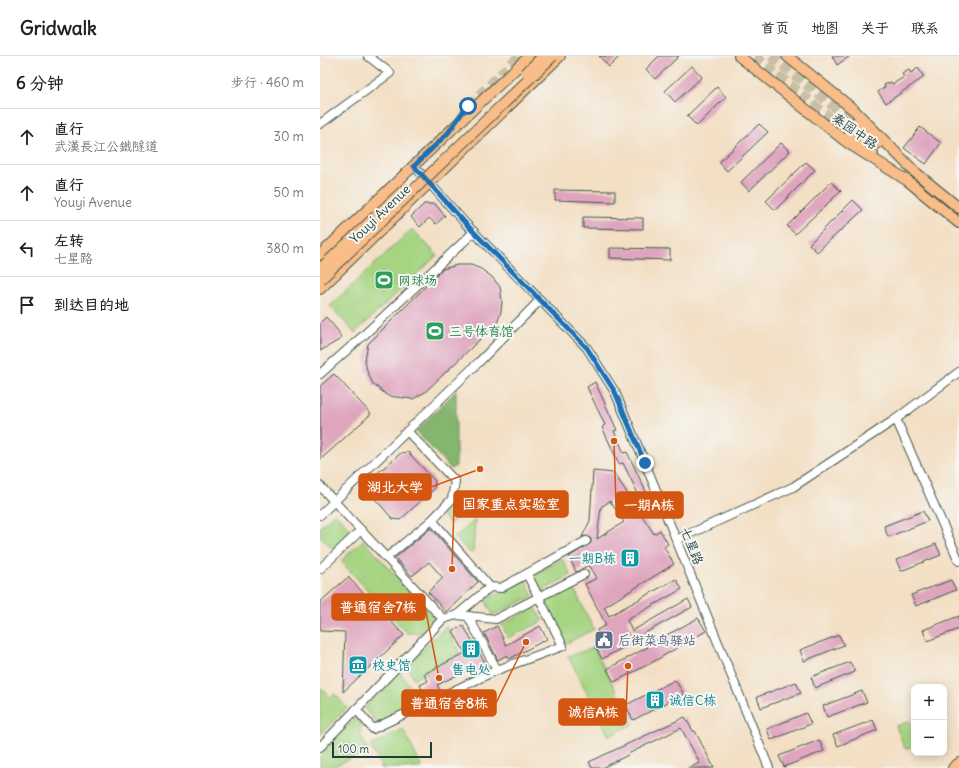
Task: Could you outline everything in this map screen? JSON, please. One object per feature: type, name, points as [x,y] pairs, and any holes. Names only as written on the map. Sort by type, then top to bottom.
[{"type":"main road","name":"Youyi Avenue","points":[[320,255],[529,56]]},
{"type":"main road","points":[[320,269],[410,185],[543,56]]},
{"type":"main road","points":[[320,280],[553,56]]},
{"type":"main road","name":"Youyi Avenue","points":[[320,289],[430,184],[560,56]]},
{"type":"main road","name":"秦园中路","points":[[739,56],[848,144],[908,181],[959,223]]},
{"type":"main road","name":"秦园中路","points":[[787,56],[854,110],[915,172],[959,208]]},
{"type":"main road","points":[[448,133],[468,106]]},
{"type":"main road","points":[[854,123],[915,172]]},
{"type":"main road","points":[[850,134],[908,181]]},
{"type":"main road","points":[[953,768],[959,763]]},
{"type":"street","points":[[320,124],[390,73],[368,56]]},
{"type":"street","name":"七星路","points":[[414,166],[474,232],[587,348],[615,392],[769,768]]},
{"type":"street","points":[[320,374],[474,232]]},
{"type":"street","points":[[320,515],[479,362],[540,300]]},
{"type":"street","points":[[676,540],[793,487],[896,419],[959,372]]},
{"type":"street","points":[[896,419],[959,561]]},
{"type":"street","points":[[386,558],[432,520],[452,499],[454,481],[407,431]]},
{"type":"street","points":[[320,486],[443,619]]},
{"type":"street","points":[[432,520],[490,587],[501,588],[586,541]]},
{"type":"street","points":[[320,569],[361,530]]},
{"type":"street","points":[[356,709],[373,729],[497,670],[563,646],[527,574]]},
{"type":"street","points":[[320,747],[443,619],[457,615],[496,619],[584,574]]},
{"type":"street","points":[[457,615],[490,587]]},
{"type":"street","points":[[468,616],[497,670]]},
{"type":"green space","name":"网球场","points":[[412,229],[437,255],[355,333],[330,306]]},
{"type":"green space","points":[[456,391],[456,466],[451,469],[416,431]]},
{"type":"green space","points":[[462,496],[471,506],[450,524],[442,515]]},
{"type":"green space","points":[[335,513],[352,531],[333,549],[320,536],[320,527]]},
{"type":"green space","points":[[475,520],[473,552],[470,553],[455,537]]},
{"type":"green space","points":[[363,540],[433,616],[434,624],[428,630],[419,633],[407,633],[341,561]]},
{"type":"green space","points":[[562,559],[571,575],[540,592],[531,576]]},
{"type":"green space","points":[[526,580],[533,596],[493,615],[485,600]]},
{"type":"green space","points":[[572,585],[594,629],[565,644],[544,600]]},
{"type":"green space","points":[[535,607],[543,621],[508,638],[502,625]]},
{"type":"green space","points":[[446,626],[460,653],[414,679],[406,666]]},
{"type":"green space","points":[[594,648],[633,724],[609,736],[568,656]]},
{"type":"green space","points":[[400,672],[420,701],[377,723],[364,708]]},
{"type":"green space","points":[[320,687],[330,698],[335,694],[347,708],[320,735]]},
{"type":"green space","points":[[356,717],[360,719],[361,736],[368,750],[330,768],[320,768],[320,756]]},
{"type":"green space","points":[[910,721],[911,747],[905,749],[896,726]]},
{"type":"green space","points":[[403,729],[422,768],[382,768],[370,746]]},
{"type":"building","points":[[599,56],[620,56],[609,67]]},
{"type":"building","points":[[659,56],[679,56],[655,79],[646,69]]},
{"type":"building","points":[[832,56],[850,56],[837,65]]},
{"type":"building","points":[[692,66],[702,77],[675,102],[665,91]]},
{"type":"building","points":[[918,68],[924,77],[886,103],[878,92],[885,87],[884,85],[891,82],[893,84],[904,77],[902,74],[909,70],[911,73]]},
{"type":"building","points":[[717,87],[726,97],[697,126],[687,116]]},
{"type":"building","points":[[759,124],[768,132],[727,171],[719,162]]},
{"type":"building","points":[[920,127],[941,143],[926,164],[904,148]]},
{"type":"building","points":[[781,143],[790,151],[749,191],[741,182]]},
{"type":"building","points":[[806,162],[815,170],[775,210],[766,201]]},
{"type":"building","points":[[831,182],[841,191],[795,234],[787,226]]},
{"type":"building","points":[[555,190],[615,191],[615,202],[555,200]]},
{"type":"building","points":[[853,200],[863,210],[817,252],[809,244]]},
{"type":"building","points":[[424,204],[435,204],[445,216],[436,224],[429,218],[420,227],[411,217]]},
{"type":"building","points":[[583,217],[643,218],[643,229],[583,228]]},
{"type":"building","points":[[610,248],[670,249],[670,260],[610,258]]},
{"type":"building","name":"三号体育馆","points":[[457,265],[471,265],[481,269],[492,277],[500,287],[502,301],[498,321],[425,392],[413,399],[388,396],[373,384],[367,371],[365,360],[368,344],[443,269]]},
{"type":"building","points":[[326,317],[338,331],[341,339],[320,351],[320,323]]},
{"type":"building","points":[[334,374],[371,414],[320,460],[320,386]]},
{"type":"building","points":[[595,382],[617,430],[614,431],[624,453],[627,452],[650,500],[643,504],[623,463],[619,464],[602,427],[605,425],[587,387]]},
{"type":"building","points":[[408,452],[435,481],[434,489],[400,520],[393,519],[366,489],[367,482],[401,453]]},
{"type":"building","points":[[593,471],[614,473],[654,534],[660,530],[668,544],[664,547],[674,564],[604,607],[609,616],[676,579],[682,589],[627,620],[632,631],[688,599],[692,607],[602,659],[595,646],[602,642],[597,630],[606,625],[585,584],[597,578],[589,565],[576,572],[569,557],[591,543],[591,539],[589,537],[582,537],[590,521]],"holes":[[[610,501],[624,522],[597,539],[601,507]]]},
{"type":"building","points":[[923,511],[928,521],[888,537],[884,526]]},
{"type":"building","points":[[431,528],[478,582],[446,612],[428,592],[443,578],[429,562],[412,576],[395,558]]},
{"type":"building","points":[[936,544],[941,555],[901,571],[896,560]]},
{"type":"building","points":[[348,577],[404,635],[343,692],[345,632],[320,631],[320,602]]},
{"type":"building","points":[[951,580],[956,590],[916,606],[911,595]]},
{"type":"building","points":[[959,616],[959,629],[927,641],[923,630]]},
{"type":"building","points":[[698,618],[706,631],[653,662],[614,682],[607,669]]},
{"type":"building","points":[[463,625],[487,666],[474,672],[472,668],[437,685],[440,690],[426,697],[420,685],[428,681],[424,674],[465,653],[453,631]]},
{"type":"building","points":[[497,626],[506,645],[540,626],[547,639],[509,659],[507,655],[498,660],[484,633]]},
{"type":"building","points":[[839,635],[844,645],[804,661],[800,650]]},
{"type":"building","points":[[850,662],[855,672],[815,688],[811,677]]},
{"type":"building","name":"诚信C栋","points":[[675,680],[684,694],[633,720],[626,705]]},
{"type":"building","points":[[796,682],[801,693],[761,708],[757,697]]},
{"type":"building","points":[[862,691],[867,702],[827,717],[823,706]]},
{"type":"building","points":[[806,713],[811,724],[771,740],[767,729]]},
{"type":"building","points":[[685,717],[693,731],[695,731],[714,768],[688,768],[700,763],[681,728],[602,768],[592,768],[589,762]]},
{"type":"building","points":[[873,720],[877,730],[838,746],[833,735]]},
{"type":"building","points":[[819,740],[824,751],[784,767],[779,756]]},
{"type":"tunnel","points":[[468,106],[519,56]]},
{"type":"tunnel","points":[[755,56],[850,134]]},
{"type":"tunnel","points":[[771,56],[854,123]]},
{"type":"place","name":"网球场","points":[[384,280]]},
{"type":"place","name":"三号体育馆","points":[[435,331]]},
{"type":"place","name":"一期A栋","points":[[614,441]]},
{"type":"place","name":"湖北大学","points":[[480,469]]},
{"type":"place","name":"一期B栋","points":[[630,558]]},
{"type":"place","name":"国家重点实验室","points":[[452,569]]},
{"type":"place","name":"后街菜鸟驿站","points":[[604,640]]},
{"type":"place","name":"普通宿舍8栋","points":[[526,642]]},
{"type":"place","name":"售电处","points":[[471,649]]},
{"type":"place","name":"校史馆","points":[[358,665]]},
{"type":"place","name":"诚信A栋","points":[[628,666]]},
{"type":"place","name":"普通宿舍7栋","points":[[439,678]]},
{"type":"place","name":"诚信C栋","points":[[655,700]]},
{"type":"route","points":[[468,106],[448,133],[414,166],[466,224],[587,348],[615,392],[645,463]]}]
